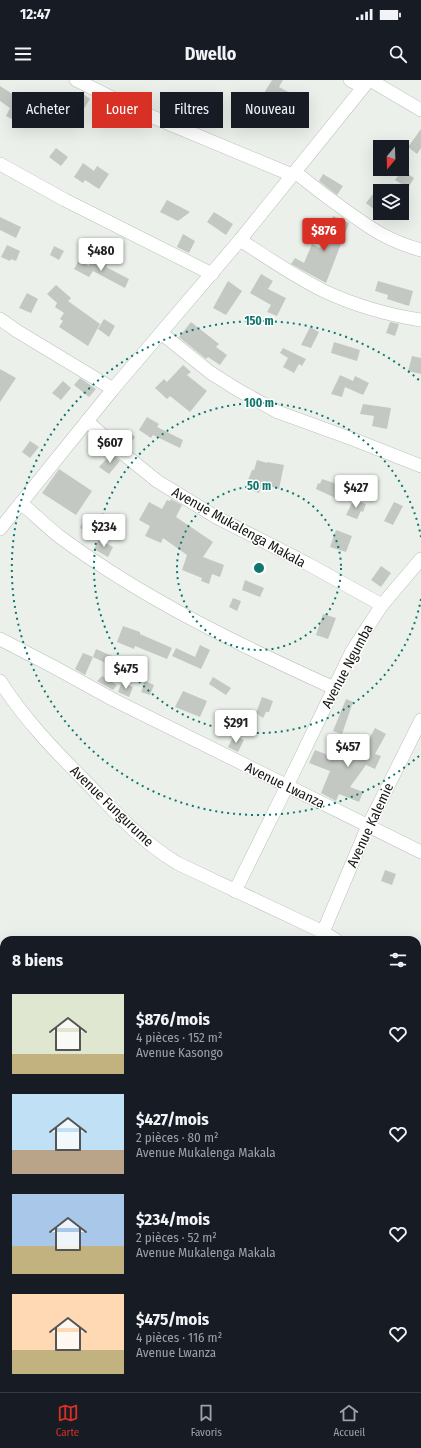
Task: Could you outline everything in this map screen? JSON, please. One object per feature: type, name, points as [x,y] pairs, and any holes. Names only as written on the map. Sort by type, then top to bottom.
[{"type":"street","points":[[76,80],[141,112],[294,174],[374,231],[404,246],[421,250]]},
{"type":"street","points":[[350,80],[367,82],[421,110]]},
{"type":"street","points":[[0,530],[113,389],[212,274],[367,82]]},
{"type":"street","points":[[0,164],[65,200],[212,274]]},
{"type":"street","points":[[240,240],[324,291],[352,303],[421,320]]},
{"type":"street","points":[[0,319],[17,332],[113,389]]},
{"type":"street","points":[[161,333],[211,373],[278,412],[421,466]]},
{"type":"street","name":"Avenue Mukalenga Makala","points":[[87,421],[115,447],[163,484],[216,517],[308,564],[382,605]]},
{"type":"street","points":[[21,503],[59,536],[152,598],[272,660],[334,688]]},
{"type":"street","name":"Avenue Ngumba","points":[[235,891],[352,651],[382,605],[419,566]]},
{"type":"street","name":"Avenue Lwanza","points":[[0,639],[114,700],[421,852]]},
{"type":"street","name":"Avenue Fungurume","points":[[0,682],[13,703],[55,750],[135,832],[158,851],[177,863],[330,936]]},
{"type":"street","name":"Avenue Kalemie","points":[[323,932],[368,826],[421,720]]},
{"type":"building","points":[[272,80],[283,80],[279,87],[288,92],[265,92]]},
{"type":"building","points":[[0,86],[12,94],[12,119],[6,116],[10,108],[0,101]]},
{"type":"building","points":[[84,94],[90,99],[84,108]]},
{"type":"building","points":[[421,129],[421,148],[417,154],[409,148]]},
{"type":"building","points":[[56,148],[68,157],[61,166],[49,157]]},
{"type":"building","points":[[83,163],[94,171],[97,166],[109,174],[99,189],[85,180],[83,183],[74,177]]},
{"type":"building","points":[[323,174],[343,186],[337,195],[319,181]]},
{"type":"building","points":[[409,175],[414,178],[409,186],[409,184],[402,184],[395,180],[398,176],[409,176]]},
{"type":"building","points":[[373,194],[373,208],[366,203]]},
{"type":"building","points":[[167,200],[190,212],[178,221],[160,212]]},
{"type":"building","points":[[214,212],[233,224],[226,235],[207,222]]},
{"type":"building","points":[[333,216],[349,223],[326,283],[291,264],[295,258],[304,263],[312,244],[320,248]]},
{"type":"building","points":[[0,217],[21,227],[16,238],[0,230]]},
{"type":"building","points":[[183,234],[195,241],[189,253],[177,247]]},
{"type":"building","points":[[7,245],[20,251],[16,261],[11,259],[10,261],[1,257]]},
{"type":"building","points":[[54,246],[64,251],[59,260],[50,255]]},
{"type":"building","points":[[94,257],[107,264],[106,267],[129,279],[125,288],[93,271],[89,277],[74,269],[79,260],[89,266]]},
{"type":"building","points":[[261,274],[273,281],[268,289],[286,298],[277,316],[267,312],[271,305],[250,293]]},
{"type":"building","points":[[228,281],[242,291],[226,315],[213,308]]},
{"type":"building","points":[[378,281],[413,291],[409,306],[387,299],[388,295],[375,291]]},
{"type":"building","points":[[56,285],[71,298],[68,301],[100,324],[88,346],[59,327],[63,321],[60,319],[64,313],[55,307],[57,303],[47,294]]},
{"type":"building","points":[[27,293],[38,299],[31,313],[19,308]]},
{"type":"building","points":[[104,319],[115,326],[109,337],[98,329]]},
{"type":"building","points":[[191,322],[219,344],[216,347],[227,355],[220,365],[208,357],[206,359],[179,337]]},
{"type":"building","points":[[390,322],[399,324],[395,336],[386,333]]},
{"type":"building","points":[[310,327],[319,332],[311,348],[301,345]]},
{"type":"building","points":[[334,342],[360,350],[357,361],[331,353]]},
{"type":"building","points":[[283,348],[306,359],[302,366],[299,364],[294,373],[283,367],[288,358],[280,353]]},
{"type":"building","points":[[412,356],[421,358],[421,374],[408,371]]},
{"type":"building","points":[[183,365],[191,372],[187,375],[207,391],[190,412],[170,396],[167,399],[155,388],[164,379],[167,382]]},
{"type":"building","points":[[0,369],[16,378],[0,402]]},
{"type":"building","points":[[340,375],[353,381],[355,376],[369,383],[363,395],[345,387],[342,397],[331,394]]},
{"type":"building","points":[[80,378],[96,389],[89,397],[74,385]]},
{"type":"building","points":[[63,381],[71,388],[61,400],[52,393]]},
{"type":"building","points":[[363,404],[391,408],[387,429],[372,426],[374,416],[360,414]]},
{"type":"building","points":[[147,417],[159,424],[157,427],[183,440],[180,448],[153,435],[151,438],[139,430]]},
{"type":"building","points":[[128,431],[135,437],[128,447],[120,441]]},
{"type":"building","points":[[30,441],[39,447],[30,458],[22,452]]},
{"type":"building","points":[[111,454],[120,461],[109,474],[99,467]]},
{"type":"building","points":[[257,460],[284,465],[279,489],[262,484],[259,493],[245,488]]},
{"type":"building","points":[[59,469],[92,491],[76,515],[42,493]]},
{"type":"building","points":[[322,479],[340,485],[338,490],[346,493],[342,501],[316,489],[318,483],[320,484]]},
{"type":"building","points":[[171,499],[182,505],[176,517],[213,542],[203,557],[224,565],[220,577],[212,574],[209,584],[201,581],[202,578],[182,570],[187,555],[163,538],[161,543],[145,536],[150,526],[139,520],[149,502],[162,509],[167,500],[170,501]]},
{"type":"building","points":[[354,499],[366,504],[363,512],[361,511],[357,519],[346,515]]},
{"type":"building","points":[[394,502],[403,506],[393,525],[384,521]]},
{"type":"building","points":[[84,519],[95,525],[91,534],[80,528]]},
{"type":"building","points":[[336,530],[352,536],[346,552],[330,547]]},
{"type":"building","points":[[99,539],[113,547],[108,557],[94,549]]},
{"type":"building","points":[[381,566],[391,573],[381,587],[371,580]]},
{"type":"building","points":[[245,580],[264,588],[260,597],[242,590]]},
{"type":"building","points":[[233,598],[241,601],[237,611],[229,607]]},
{"type":"building","points":[[323,614],[336,618],[328,639],[316,635]]},
{"type":"building","points":[[123,626],[140,632],[140,634],[172,648],[167,659],[135,646],[134,649],[117,642]]},
{"type":"building","points":[[200,645],[210,650],[201,669],[172,656],[176,648],[195,657]]},
{"type":"building","points":[[96,649],[114,657],[110,665],[93,657]]},
{"type":"building","points":[[83,653],[93,657],[85,675],[75,669]]},
{"type":"building","points":[[102,676],[117,685],[113,690],[97,681]]},
{"type":"building","points":[[213,677],[231,688],[226,695],[209,684]]},
{"type":"building","points":[[145,681],[154,685],[150,695],[141,692]]},
{"type":"building","points":[[122,682],[133,687],[129,697],[118,692]]},
{"type":"building","points":[[183,691],[207,701],[200,717],[175,707]]},
{"type":"building","points":[[262,697],[273,701],[269,712],[266,712],[263,718],[256,713]]},
{"type":"building","points":[[346,699],[353,702],[342,734],[333,731]]},
{"type":"building","points":[[375,728],[386,734],[375,754],[381,756],[375,769],[366,765],[350,787],[363,792],[359,802],[339,794],[336,801],[321,793],[330,771],[309,763],[315,750],[333,757],[334,754],[343,758],[348,746],[362,752]]},
{"type":"building","points":[[234,735],[244,740],[238,752],[228,747]]},
{"type":"building","points":[[385,870],[396,874],[392,885],[381,881]]}]
